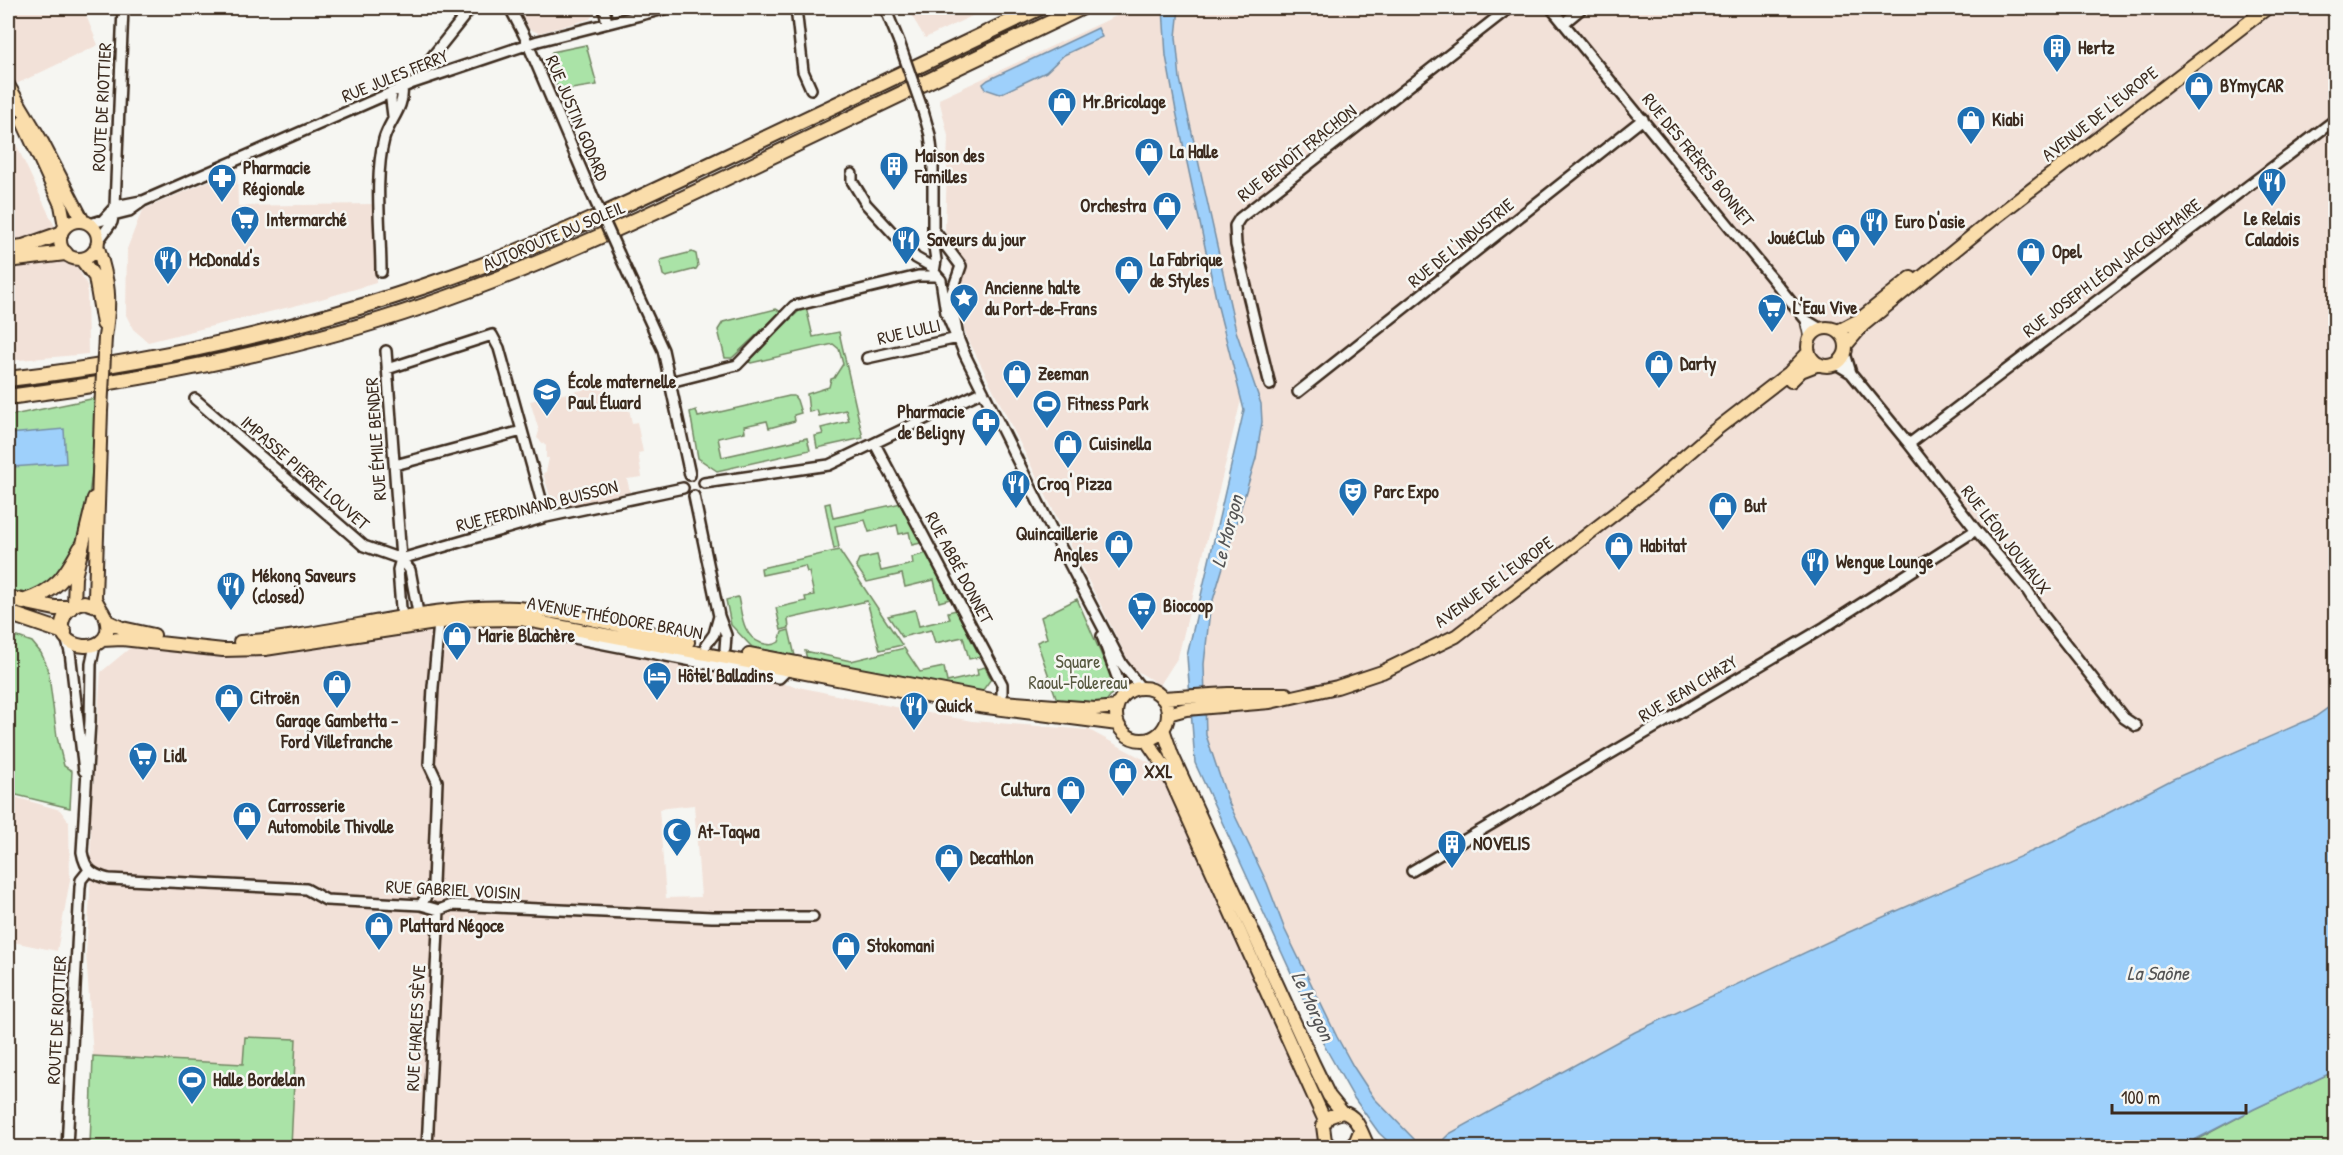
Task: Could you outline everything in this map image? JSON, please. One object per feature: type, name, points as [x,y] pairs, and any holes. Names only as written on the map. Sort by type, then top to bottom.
[{"type":"highway","name":"AUTOROUTE DU SOLEIL","points":[[8,379],[76,370],[228,341],[306,322],[481,266],[624,206],[1039,8]]},
{"type":"highway","name":"AUTOROUTE DU SOLEIL","points":[[8,397],[77,388],[232,360],[356,328],[423,306],[521,270],[632,223],[1081,8]]},
{"type":"highway","points":[[8,249],[23,247],[62,230]]},
{"type":"highway","points":[[8,260],[65,253]]},
{"type":"highway","points":[[8,373],[76,370]]},
{"type":"highway","points":[[8,404],[92,390],[176,371]]},
{"type":"highway","points":[[23,602],[54,588],[81,548]]},
{"type":"highway","points":[[8,598],[55,608],[72,607]]},
{"type":"highway","points":[[8,613],[65,635]]},
{"type":"main road","name":"AVENUE DE L'EUROPE","points":[[1846,349],[1863,326],[1955,250],[2267,8]]},
{"type":"main road","points":[[8,85],[13,106],[61,205],[60,244],[65,253],[74,259],[81,259],[91,255],[98,243]]},
{"type":"main road","points":[[13,106],[42,142],[86,222],[96,231],[106,275],[110,314],[105,337],[94,585],[94,598],[107,621],[106,633],[98,642],[82,647],[70,642],[65,635],[63,619],[72,607],[84,602],[99,607]]},
{"type":"main road","points":[[62,230],[73,221],[86,222]]},
{"type":"main road","name":"AVENUE DE L'EUROPE","points":[[1838,331],[1858,320],[1897,288],[1955,250]]},
{"type":"main road","points":[[81,259],[95,278],[105,337]]},
{"type":"main road","points":[[1832,328],[1838,331],[1844,337],[1846,349],[1836,364],[1824,366],[1819,364],[1809,352],[1810,338],[1821,329],[1832,328]]},
{"type":"main road","name":"AVENUE DE L'EUROPE","points":[[1162,698],[1184,703],[1267,693],[1302,696],[1382,672],[1455,636],[1686,457],[1714,431],[1789,373],[1809,352]]},
{"type":"main road","name":"AVENUE DE L'EUROPE","points":[[1686,457],[1719,437],[1801,371],[1819,364]]},
{"type":"main road","points":[[72,607],[81,548],[98,483]]},
{"type":"main road","name":"AVENUE THÉODORE BRAUN","points":[[98,642],[122,639],[242,650],[265,649],[485,609],[517,608],[553,612],[706,645],[722,658],[1003,706],[1095,709],[1117,707]]},
{"type":"main road","name":"AVENUE THÉODORE BRAUN","points":[[420,620],[440,623],[490,618],[551,623],[787,670],[1118,724]]},
{"type":"main road","name":"AVENUE THÉODORE BRAUN","points":[[107,621],[122,628],[166,637],[234,643],[402,623]]},
{"type":"main road","points":[[1141,688],[1152,691],[1162,698],[1168,714],[1163,729],[1146,740],[1130,737],[1118,724],[1117,707],[1124,696],[1141,688]]},
{"type":"main road","name":"AVENUE DE L'EUROPE","points":[[1168,714],[1184,703]]},
{"type":"main road","points":[[1163,729],[1172,755],[1313,1063],[1329,1096],[1342,1112]]},
{"type":"main road","points":[[1146,740],[1166,769],[1325,1121],[1322,1142],[1333,1148]]},
{"type":"main road","points":[[1325,1121],[1332,1114],[1348,1113],[1356,1120],[1369,1148]]},
{"type":"main road","points":[[1349,1148],[1356,1141],[1360,1131]]},
{"type":"street","name":"ROUTE DE RIOTTIER","points":[[98,243],[108,228],[114,209],[123,8]]},
{"type":"street","points":[[422,80],[423,68],[471,8]]},
{"type":"street","name":"RUE JUSTIN GODARD","points":[[510,8],[663,350],[690,475]]},
{"type":"street","points":[[604,8],[607,23]]},
{"type":"street","name":"RUE JULES FERRY","points":[[114,209],[129,211],[143,201],[422,80],[528,44],[668,8]]},
{"type":"street","points":[[796,8],[803,71],[811,90]]},
{"type":"street","points":[[885,8],[923,111],[932,146],[933,240],[937,271],[951,329],[958,338],[1057,540],[1122,664],[1141,688]]},
{"type":"street","name":"RUE BENOÎT FRACHON","points":[[1269,385],[1236,245],[1235,226],[1240,218],[1509,8]]},
{"type":"street","name":"RUE DES FRÈRES BONNET","points":[[1551,8],[1806,320],[1810,338]]},
{"type":"street","points":[[1564,23],[1582,8]]},
{"type":"street","points":[[381,272],[381,154],[393,116],[401,104],[402,88]]},
{"type":"street","points":[[392,92],[393,116]]},
{"type":"street","name":"RUE DE L'INDUSTRIE","points":[[1298,392],[1643,119]]},
{"type":"street","name":"RUE JOSEPH LÉON JACQUEMAIRE","points":[[1910,444],[2336,119]]},
{"type":"street","points":[[852,174],[852,181],[866,204],[916,258],[937,271],[948,282],[955,280]]},
{"type":"street","points":[[86,222],[103,220],[114,209]]},
{"type":"street","points":[[933,229],[951,255],[958,259],[961,266],[951,295],[958,338]]},
{"type":"street","points":[[937,271],[943,256],[951,255]]},
{"type":"street","points":[[670,382],[737,365],[794,306],[937,271]]},
{"type":"street","points":[[1806,320],[1821,329]]},
{"type":"street","points":[[387,369],[492,335],[499,348],[546,517]]},
{"type":"street","name":"RUE LULLI","points":[[867,358],[958,338]]},
{"type":"street","name":"RUE LÉON JOUHAUX","points":[[1846,349],[1851,373]]},
{"type":"street","name":"RUE ÉMILE BENDER","points":[[386,351],[395,465],[402,623]]},
{"type":"street","name":"RUE LÉON JOUHAUX","points":[[1836,364],[1851,373],[1910,444],[1976,530],[2027,590],[2043,615],[2124,718],[2136,726]]},
{"type":"street","points":[[704,483],[829,465],[983,391]]},
{"type":"street","name":"IMPASSE PIERRE LOUVET","points":[[195,399],[364,546],[400,559]]},
{"type":"street","points":[[395,465],[522,431]]},
{"type":"street","name":"RUE ABBÉ DONNET","points":[[875,444],[1002,684],[1003,706]]},
{"type":"street","points":[[690,475],[697,475],[704,483],[700,493],[694,496],[687,494],[683,488],[683,482],[690,475]]},
{"type":"street","name":"RUE FERDINAND BUISSON","points":[[400,559],[546,517],[683,488]]},
{"type":"street","points":[[694,496],[718,616],[726,635],[722,658]]},
{"type":"street","name":"RUE JEAN CHAZY","points":[[1412,871],[1826,627],[1976,530]]},
{"type":"street","name":"RUE ÉMILE BENDER","points":[[400,559],[410,570],[420,620]]},
{"type":"street","points":[[1085,592],[1124,696]]},
{"type":"street","points":[[706,645],[714,633],[718,616]]},
{"type":"street","points":[[422,905],[433,884],[438,781],[429,764],[433,687],[440,623]]},
{"type":"street","points":[[65,635],[86,786]]},
{"type":"street","points":[[92,873],[83,860],[82,852],[91,664],[98,642]]},
{"type":"street","name":"ROUTE DE RIOTTIER","points":[[67,1148],[81,880],[92,873]]},
{"type":"street","name":"RUE GABRIEL VOISIN","points":[[92,873],[109,879],[306,889],[326,900],[422,905],[439,910],[452,905],[712,918],[813,917]]},
{"type":"street","name":"RUE CHARLES SÈVE","points":[[426,1148],[439,910]]},
{"type":"shaded area","points":[[8,8],[83,8],[98,45],[8,88]]},
{"type":"shaded area","points":[[519,8],[593,8],[594,13],[590,19],[539,33],[529,29]]},
{"type":"shaded area","points":[[907,8],[989,8],[925,38]]},
{"type":"shaded area","points":[[1133,8],[1163,8],[1166,56],[1176,111],[1217,303],[1242,396],[1178,657],[1160,685],[1132,668],[966,335],[959,314],[945,230],[948,136],[939,99]]},
{"type":"shaded area","points":[[1179,8],[2335,8],[2335,703],[2315,717],[2173,779],[2053,842],[1847,933],[1635,1032],[1443,1140],[1416,1140],[1374,1098],[1337,1037],[1285,930],[1267,883],[1228,801],[1206,735],[1204,663],[1210,610],[1256,458],[1262,422],[1261,403],[1236,331],[1180,79],[1176,37]]},
{"type":"shaded area","points":[[8,127],[52,221],[87,285],[88,354],[8,361]]},
{"type":"shaded area","points":[[237,169],[238,206],[374,204],[376,283],[314,301],[148,342],[133,329],[126,315],[127,249],[139,218],[144,209]]},
{"type":"shaded area","points":[[610,384],[613,401],[627,399],[632,423],[637,422],[643,452],[638,453],[642,477],[627,479],[630,492],[563,507],[551,500],[543,473],[546,472],[549,458],[546,458],[546,446],[537,438],[539,431],[530,401]]},
{"type":"shaded area","points":[[455,622],[543,625],[566,643],[686,663],[874,703],[972,721],[1089,730],[1158,767],[1315,1116],[1318,1143],[1321,1147],[291,1147],[243,1064],[93,1056],[86,953],[90,896],[91,816],[101,672],[130,648],[209,653]],"holes":[[[694,805],[701,897],[666,898],[659,809]]]},
{"type":"shaded area","points":[[8,795],[60,810],[69,822],[70,880],[57,951],[8,941]]},
{"type":"green space","points":[[586,45],[597,85],[559,91],[547,60],[552,52]]},
{"type":"green space","points":[[692,252],[696,254],[698,266],[696,269],[666,277],[663,275],[661,260]]},
{"type":"green space","points":[[806,307],[813,337],[839,332],[863,438],[817,448],[815,436],[823,434],[821,428],[849,421],[846,410],[819,416],[817,410],[809,412],[807,394],[829,387],[831,379],[843,364],[839,349],[833,344],[751,363],[747,361],[800,310]]},
{"type":"green space","points":[[776,309],[781,312],[732,358],[725,358],[718,330],[723,322]]},
{"type":"green space","points":[[794,396],[797,400],[801,413],[794,415],[795,421],[769,428],[767,421],[744,426],[745,432],[718,438],[722,457],[807,438],[810,450],[717,471],[698,458],[690,412],[696,410],[698,417]]},
{"type":"green space","points":[[96,398],[90,488],[84,521],[74,551],[58,575],[37,589],[8,592],[8,416]]},
{"type":"green space","points":[[830,503],[833,518],[901,503],[921,543],[912,545],[909,532],[899,534],[897,525],[869,532],[865,520],[835,526],[839,547],[834,549],[825,504]]},
{"type":"green space","points":[[839,550],[902,645],[880,650],[867,601],[788,619],[789,628],[781,630],[776,608],[806,601],[805,597],[814,595],[809,572],[805,566],[762,575],[761,568]]},
{"type":"green space","points":[[927,553],[950,599],[939,602],[934,580],[905,587],[902,574],[867,582],[856,566],[859,559],[877,555],[881,571],[913,564],[912,557]]},
{"type":"green space","points":[[738,597],[744,624],[750,635],[761,643],[773,645],[779,642],[782,632],[789,630],[795,656],[752,647],[731,625],[726,600]]},
{"type":"green space","name":"Square Raoul-Follereau","points":[[1077,599],[1116,688],[1105,703],[1057,700],[1037,642],[1047,638],[1041,617]]},
{"type":"green space","points":[[915,610],[919,626],[950,619],[948,612],[956,610],[980,657],[969,659],[963,637],[935,643],[931,630],[902,637],[888,616]]},
{"type":"green space","points":[[8,636],[32,642],[41,653],[48,668],[57,737],[64,766],[72,771],[70,808],[8,793]]},
{"type":"green space","points":[[904,648],[920,672],[944,667],[947,682],[978,675],[977,669],[985,667],[991,679],[980,694],[807,659],[805,651],[851,661]]},
{"type":"green space","name":"Halle Bordelan","points":[[245,1037],[296,1039],[291,1147],[90,1147],[93,1056],[243,1064]]},
{"type":"green space","points":[[2335,1071],[2335,1147],[2181,1148],[2254,1109]]},
{"type":"water","name":"La Saône","points":[[1163,8],[1179,8],[1176,37],[1180,79],[1236,331],[1261,404],[1262,422],[1256,458],[1210,610],[1204,664],[1206,735],[1228,801],[1267,883],[1285,930],[1337,1037],[1374,1098],[1415,1140],[1443,1140],[1449,1134],[1635,1032],[1847,933],[2053,842],[2173,779],[2315,717],[2335,703],[2335,1071],[2181,1147],[1395,1148],[1379,1133],[1354,1098],[1325,1047],[1195,763],[1187,656],[1244,410],[1217,303],[1176,111],[1166,56]]},
{"type":"water","points":[[1098,28],[1102,37],[1064,55],[1046,72],[1000,94],[985,89],[983,84],[988,80]]},
{"type":"water","points":[[64,429],[66,463],[12,467],[9,434]]},
{"type":"place","name":"Hertz","points":[[2057,74]]},
{"type":"place","name":"BYmyCAR","points":[[2199,112]]},
{"type":"place","name":"Mr.Bricolage","points":[[1062,128]]},
{"type":"place","name":"Kiabi","points":[[1971,146]]},
{"type":"place","name":"La Halle","points":[[1149,178]]},
{"type":"place","name":"Maison des Familles","points":[[894,192]]},
{"type":"place","name":"Pharmacie Régionale","points":[[222,204]]},
{"type":"place","name":"Le Relais Caladois","points":[[2272,208]]},
{"type":"place","name":"Orchestra","points":[[1167,232]]},
{"type":"place","name":"Intermarché","points":[[245,246]]},
{"type":"place","name":"Euro D'asie","points":[[1874,248]]},
{"type":"place","name":"JouéClub","points":[[1846,264]]},
{"type":"place","name":"Saveurs du jour","points":[[906,266]]},
{"type":"place","name":"Opel","points":[[2031,278]]},
{"type":"place","name":"McDonald's","points":[[168,286]]},
{"type":"place","name":"La Fabrique de Styles","points":[[1129,296]]},
{"type":"place","name":"Ancienne halte du Port-de-Frans","points":[[964,324]]},
{"type":"place","name":"L'Eau Vive","points":[[1772,334]]},
{"type":"place","name":"Darty","points":[[1659,390]]},
{"type":"place","name":"Zeeman","points":[[1017,400]]},
{"type":"place","name":"École maternelle Paul Éluard","points":[[547,418]]},
{"type":"place","name":"Fitness Park","points":[[1047,430]]},
{"type":"place","name":"Pharmacie de Beligny","points":[[986,448]]},
{"type":"place","name":"Cuisinella","points":[[1068,470]]},
{"type":"place","name":"Croq' Pizza","points":[[1016,510]]},
{"type":"place","name":"Parc Expo","points":[[1353,518]]},
{"type":"place","name":"But","points":[[1723,532]]},
{"type":"place","name":"Quincaillerie Angles","points":[[1119,570]]},
{"type":"place","name":"Habitat","points":[[1619,572]]},
{"type":"place","name":"Wengue Lounge","points":[[1815,588]]},
{"type":"place","name":"Mékong Saveurs (closed)","points":[[231,612]]},
{"type":"place","name":"Biocoop","points":[[1142,632]]},
{"type":"place","name":"Marie Blachère","points":[[457,662]]},
{"type":"place","name":"Hôtel Balladins","points":[[657,702]]},
{"type":"place","name":"Garage Gambetta - Ford Villefranche","points":[[337,710]]},
{"type":"place","name":"Citroën","points":[[229,724]]},
{"type":"place","name":"Quick","points":[[914,732]]},
{"type":"place","name":"Lidl","points":[[143,782]]},
{"type":"place","name":"XXL","points":[[1123,798]]},
{"type":"place","name":"Cultura","points":[[1071,816]]},
{"type":"place","name":"Carrosserie Automobile Thivolle","points":[[247,842]]},
{"type":"place","name":"At-Taqwa","points":[[677,858]]},
{"type":"place","name":"NOVELIS","points":[[1452,870]]},
{"type":"place","name":"Decathlon","points":[[949,884]]},
{"type":"place","name":"Plattard Négoce","points":[[379,952]]},
{"type":"place","name":"Stokomani","points":[[846,972]]},
{"type":"place","name":"Halle Bordelan","points":[[192,1106]]},
{"type":"water label","name":"Le Morgon","points":[[1227,531]]},
{"type":"water label","name":"Le Morgon","points":[[1313,1006]]}]
